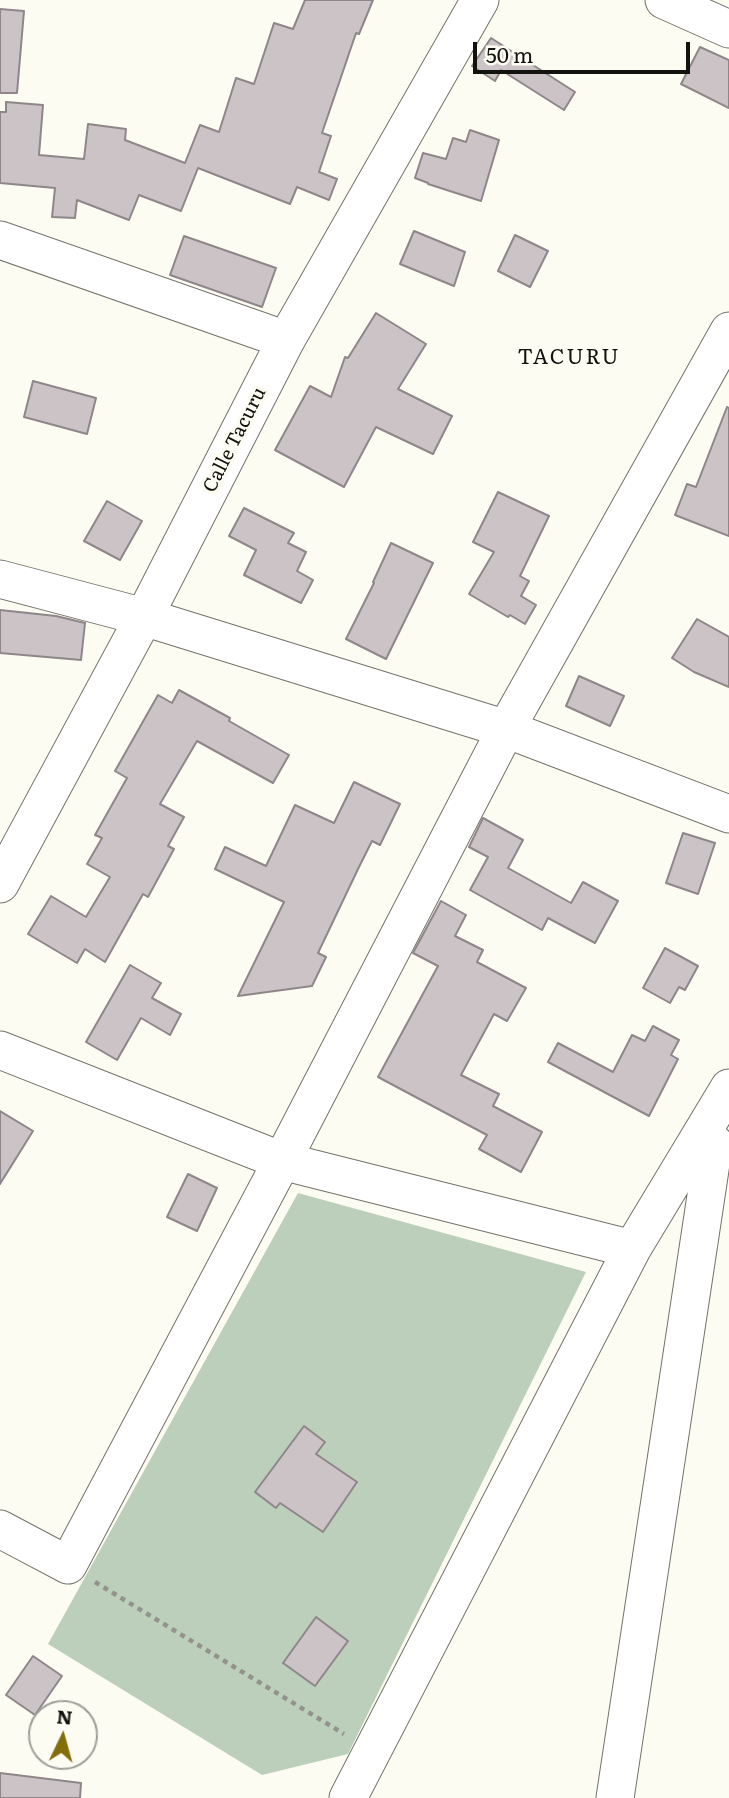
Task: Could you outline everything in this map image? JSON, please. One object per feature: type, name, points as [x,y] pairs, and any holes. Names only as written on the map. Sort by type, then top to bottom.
[{"type":"street","name":"Calle Tacuru","points":[[0,884],[144,617],[286,340],[480,0]]},
{"type":"street","points":[[664,0],[729,29]]},
{"type":"street","points":[[0,240],[286,340]]},
{"type":"street","points":[[0,1529],[68,1565],[506,729],[729,331]]},
{"type":"street","points":[[0,579],[144,617],[506,729],[729,814]]},
{"type":"street","points":[[0,1050],[282,1161],[632,1249]]},
{"type":"street","points":[[615,1798],[714,1143],[729,1088]]},
{"type":"street","points":[[348,1798],[632,1249],[714,1143]]},
{"type":"path","points":[[68,1565],[372,1751]]},
{"type":"green space","points":[[298,1193],[586,1272],[348,1754],[262,1775],[48,1644]]},
{"type":"building","points":[[305,0],[373,0],[359,34],[356,33],[322,133],[331,136],[319,172],[337,179],[329,200],[297,187],[290,204],[198,168],[181,211],[139,195],[129,220],[77,200],[75,218],[52,217],[55,188],[0,183],[0,112],[6,112],[6,102],[43,105],[39,155],[84,159],[88,124],[126,129],[125,140],[185,163],[200,125],[219,132],[236,78],[254,84],[274,23],[293,29]]},
{"type":"building","points":[[0,9],[24,11],[17,93],[0,93]]},
{"type":"building","points":[[491,38],[575,92],[564,110],[501,70],[495,81],[472,66]]},
{"type":"building","points":[[700,47],[729,60],[729,108],[681,84]]},
{"type":"building","points":[[470,130],[499,140],[481,201],[415,178],[423,153],[446,159],[453,138],[466,142]]},
{"type":"building","points":[[414,231],[465,252],[454,286],[400,264]]},
{"type":"building","points":[[515,235],[548,251],[530,287],[498,271]]},
{"type":"building","points":[[184,236],[276,268],[262,307],[170,275]]},
{"type":"building","points":[[376,313],[426,344],[398,389],[452,416],[433,454],[376,427],[344,487],[275,450],[310,386],[331,397],[345,357],[348,358]]},
{"type":"building","points":[[33,381],[96,398],[87,434],[24,417]]},
{"type":"building","points":[[727,407],[729,536],[675,515],[687,484],[696,487]]},
{"type":"building","points":[[498,492],[549,516],[520,576],[529,581],[521,596],[536,605],[525,624],[469,594],[494,552],[473,542]]},
{"type":"building","points":[[107,501],[142,521],[120,560],[84,541]]},
{"type":"building","points":[[244,508],[294,533],[288,543],[306,552],[297,571],[313,580],[301,603],[244,575],[256,550],[229,536]]},
{"type":"building","points":[[391,543],[433,563],[386,659],[346,639]]},
{"type":"building","points":[[0,610],[56,616],[85,623],[81,660],[0,653]]},
{"type":"building","points":[[697,619],[729,637],[729,687],[694,672],[672,658]]},
{"type":"building","points":[[579,676],[624,696],[610,726],[566,706]]},
{"type":"building","points":[[179,690],[289,755],[273,783],[197,741],[160,804],[184,817],[168,846],[174,849],[148,897],[143,894],[105,962],[85,949],[77,963],[28,934],[51,896],[86,917],[110,877],[87,864],[102,838],[95,835],[127,778],[115,771],[158,695],[172,703]]},
{"type":"building","points":[[354,782],[400,804],[380,845],[372,841],[359,867],[318,953],[326,957],[312,986],[238,996],[284,902],[215,869],[225,847],[266,866],[295,805],[334,823]]},
{"type":"building","points":[[483,818],[523,840],[508,868],[571,903],[583,882],[618,901],[595,943],[548,918],[542,930],[470,890],[488,857],[469,847]]},
{"type":"building","points":[[683,833],[715,843],[698,894],[666,883]]},
{"type":"building","points":[[441,901],[466,915],[455,936],[483,950],[477,962],[526,988],[507,1021],[494,1014],[461,1075],[499,1094],[493,1106],[542,1132],[521,1172],[479,1149],[487,1135],[378,1077],[438,966],[413,953]]},
{"type":"building","points":[[665,948],[698,966],[685,990],[679,987],[670,1003],[643,988]]},
{"type":"building","points":[[130,965],[161,983],[152,998],[181,1014],[170,1035],[141,1018],[117,1060],[86,1042]]},
{"type":"building","points":[[653,1026],[679,1040],[671,1055],[678,1059],[649,1116],[548,1062],[558,1043],[613,1072],[632,1035],[645,1041]]},
{"type":"building","points":[[0,1111],[33,1131],[0,1184]]},
{"type":"building","points":[[188,1174],[217,1188],[197,1231],[167,1217]]},
{"type":"building","points":[[304,1426],[325,1442],[316,1454],[357,1482],[323,1532],[280,1503],[276,1508],[255,1492]]},
{"type":"building","points":[[316,1617],[348,1641],[315,1686],[283,1663]]},
{"type":"building","points":[[33,1656],[62,1676],[45,1700],[28,1700],[28,1710],[6,1695]]},
{"type":"building","points":[[0,1773],[81,1783],[80,1798],[0,1798]]},
{"type":"district","name":"TACURU","points":[[569,358]]}]
